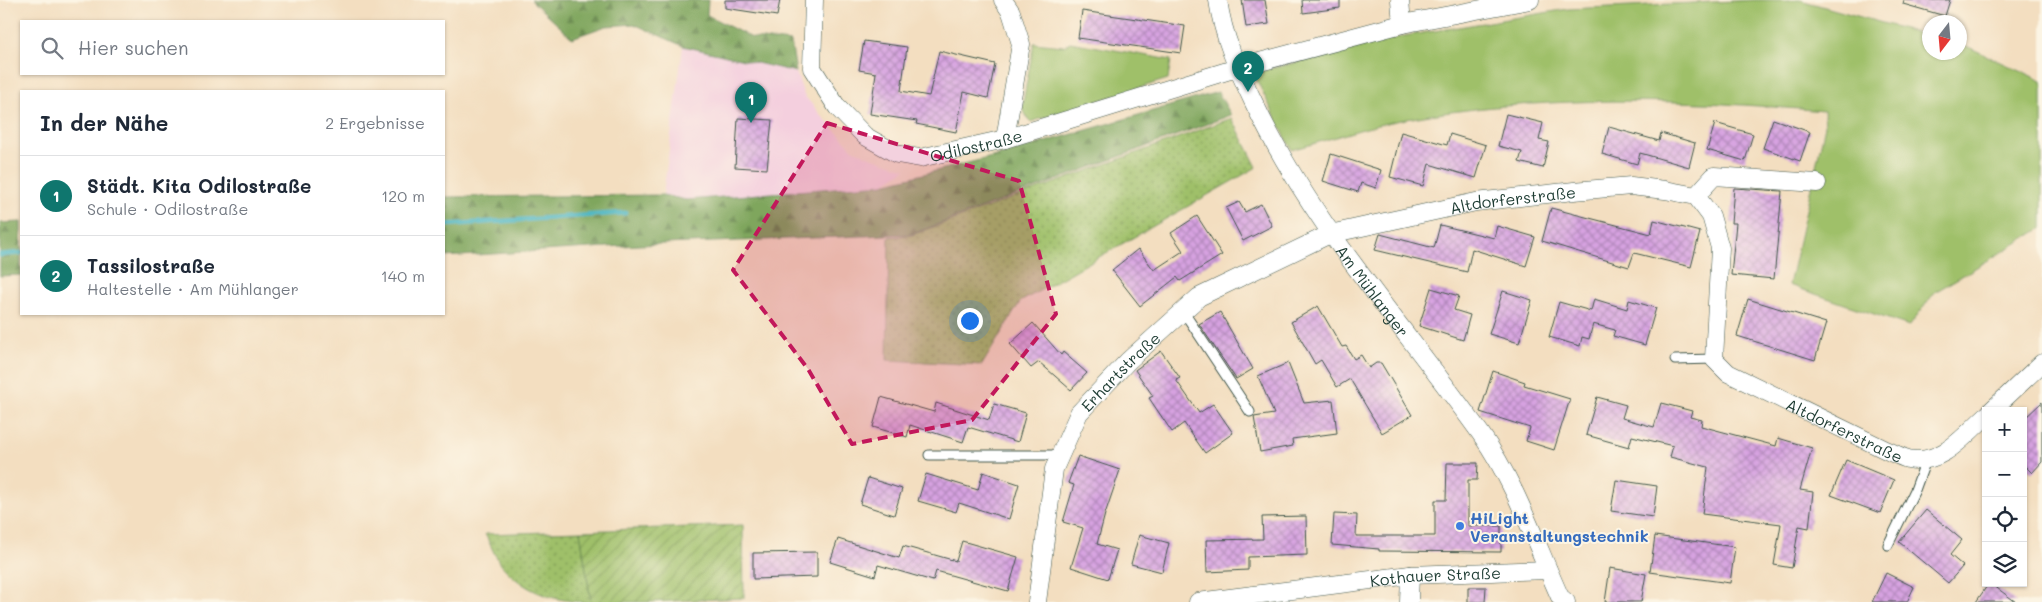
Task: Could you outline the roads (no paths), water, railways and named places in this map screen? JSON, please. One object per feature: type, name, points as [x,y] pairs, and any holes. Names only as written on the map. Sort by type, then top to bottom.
[{"type":"street","name":"Odilostraße","points":[[814,0],[812,68],[837,107],[864,136],[897,154],[920,158],[1005,140],[1237,68],[1402,24],[1530,0]]},
{"type":"street","points":[[1003,0],[1011,12],[1021,44],[1005,140]]},
{"type":"street","name":"Am Mühlanger","points":[[1218,0],[1226,38],[1237,68],[1270,138],[1330,234],[1482,435],[1509,480],[1532,527],[1548,570]]},
{"type":"street","points":[[1400,0],[1402,24]]},
{"type":"street","points":[[1714,359],[1720,248],[1711,216],[1696,196],[1714,176],[1817,183]]},
{"type":"street","name":"Altdorferstraße","points":[[1330,234],[1476,202],[1574,191],[1632,186],[1696,196]]},
{"type":"street","name":"Erhartstraße","points":[[1037,602],[1054,468],[1078,413],[1128,361],[1199,297],[1330,234]]},
{"type":"street","name":"Altdorferstraße","points":[[1714,359],[1728,373],[1908,459],[1926,460],[1951,449],[1982,420]]},
{"type":"street","points":[[1995,407],[2042,363]]},
{"type":"street","points":[[1548,570],[1560,597],[1566,602]]},
{"type":"street","name":"Kothauer Straße","points":[[1198,602],[1241,599],[1410,575],[1548,570]]},
{"type":"street","points":[[1409,602],[1410,575]]},
{"type":"lane","points":[[1183,311],[1250,412]]},
{"type":"lane","points":[[1676,360],[1714,359]]},
{"type":"lane","points":[[929,455],[1060,455]]},
{"type":"lane","name":"Altdorferstraße","points":[[1888,545],[1915,490],[1926,460]]},
{"type":"waterway","points":[[445,225],[625,213]]},
{"type":"waterway","points":[[0,255],[20,253]]},
{"type":"place","name":"Tassilostraße","points":[[1248,92]]},
{"type":"place","name":"Städt. Kita Odilostraße","points":[[751,123]]},
{"type":"place","name":"HiLight Veranstaltungstechnik","points":[[1460,526]]}]
